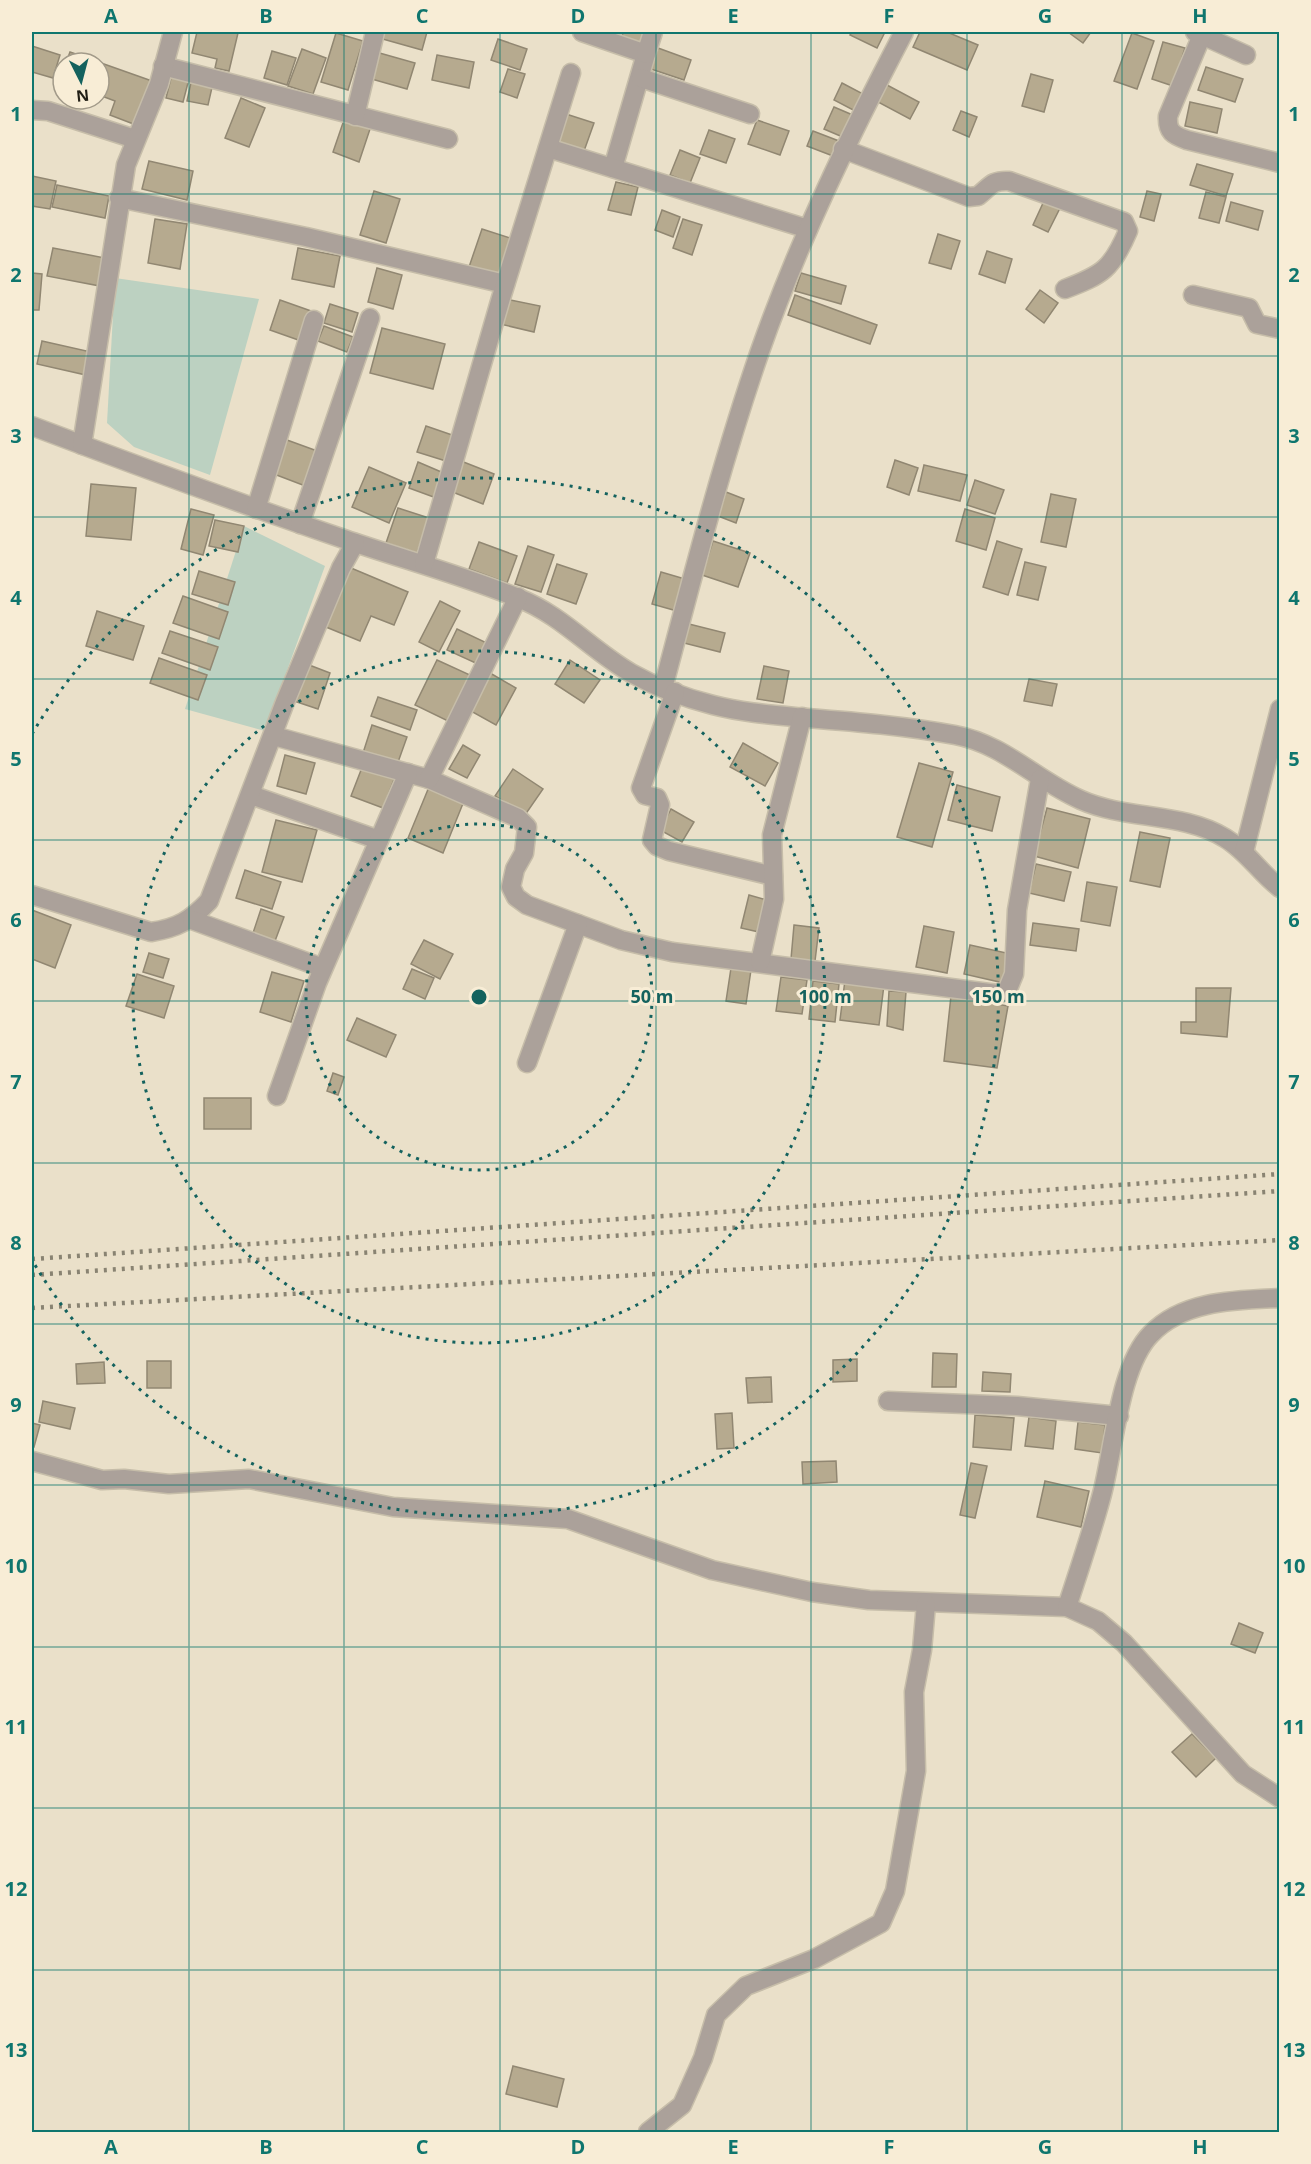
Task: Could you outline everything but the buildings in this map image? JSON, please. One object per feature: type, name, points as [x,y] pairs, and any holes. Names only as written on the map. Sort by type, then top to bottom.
[{"type":"street","points":[[82,445],[126,165],[155,95],[173,32]]},
{"type":"street","points":[[354,116],[375,32]]},
{"type":"street","points":[[582,32],[646,54]]},
{"type":"street","points":[[613,168],[653,32]]},
{"type":"street","points":[[773,876],[669,851],[657,846],[652,840],[660,806],[657,798],[645,795],[641,788],[669,690],[742,406],[761,349],[808,229],[843,149],[904,32]]},
{"type":"street","points":[[1246,55],[1198,33],[1168,116],[1167,126],[1173,135],[1280,163]]},
{"type":"street","points":[[163,66],[448,139]]},
{"type":"street","points":[[424,564],[505,284],[571,73]]},
{"type":"street","points":[[641,78],[750,114]]},
{"type":"street","points":[[32,110],[48,111],[135,139]]},
{"type":"street","points":[[548,148],[808,229]]},
{"type":"street","points":[[843,149],[969,197],[978,196],[988,184],[997,180],[1009,181],[1124,222],[1128,231],[1112,264],[1096,277],[1065,289]]},
{"type":"street","points":[[119,198],[306,237],[505,284]]},
{"type":"street","points":[[1193,295],[1249,308],[1257,324],[1280,329]]},
{"type":"street","points":[[300,524],[370,318]]},
{"type":"street","points":[[256,509],[315,320]]},
{"type":"street","points":[[32,426],[256,509],[518,597],[565,622],[629,672],[669,690],[713,705],[960,736],[993,747],[1040,779],[1081,801],[1109,810],[1200,827],[1223,836],[1244,852],[1262,874],[1280,888]]},
{"type":"street","points":[[32,895],[151,932],[172,929],[192,920],[209,901],[274,736],[285,702],[340,568],[355,543]]},
{"type":"street","points":[[429,779],[518,597]]},
{"type":"street","points":[[1244,852],[1280,709]]},
{"type":"street","points":[[760,962],[774,899],[772,835],[802,717]]},
{"type":"street","points":[[274,736],[429,779],[518,818],[527,827],[524,853],[515,869],[511,887],[516,897],[527,904],[578,924],[649,947],[997,994],[1006,991],[1014,974],[1017,910],[1040,779]]},
{"type":"street","points":[[277,1096],[323,968],[408,773]]},
{"type":"street","points":[[251,795],[379,840]]},
{"type":"street","points":[[192,920],[323,968]]},
{"type":"street","points":[[527,1062],[578,924]]},
{"type":"street","points":[[1067,1607],[1102,1493],[1129,1372],[1140,1347],[1152,1333],[1176,1315],[1208,1304],[1280,1298]]},
{"type":"street","points":[[888,1401],[1017,1406],[1119,1416]]},
{"type":"street","points":[[32,1461],[102,1480],[123,1479],[169,1485],[249,1479],[393,1507],[568,1519],[712,1570],[869,1600],[926,1604],[1067,1607],[1098,1621],[1124,1643],[1243,1774],[1280,1798]]},
{"type":"street","points":[[648,2133],[682,2104],[703,2058],[716,2015],[746,1986],[814,1959],[881,1923],[895,1891],[916,1771],[914,1692],[922,1650],[926,1604]]},
{"type":"green space","points":[[115,278],[259,299],[210,475],[134,447],[107,423]]},
{"type":"green space","points":[[244,526],[325,566],[265,731],[185,709]]},
{"type":"railway","points":[[32,1259],[1280,1174]]},
{"type":"railway","points":[[32,1275],[1280,1191]]},
{"type":"railway","points":[[32,1308],[1280,1240]]}]
